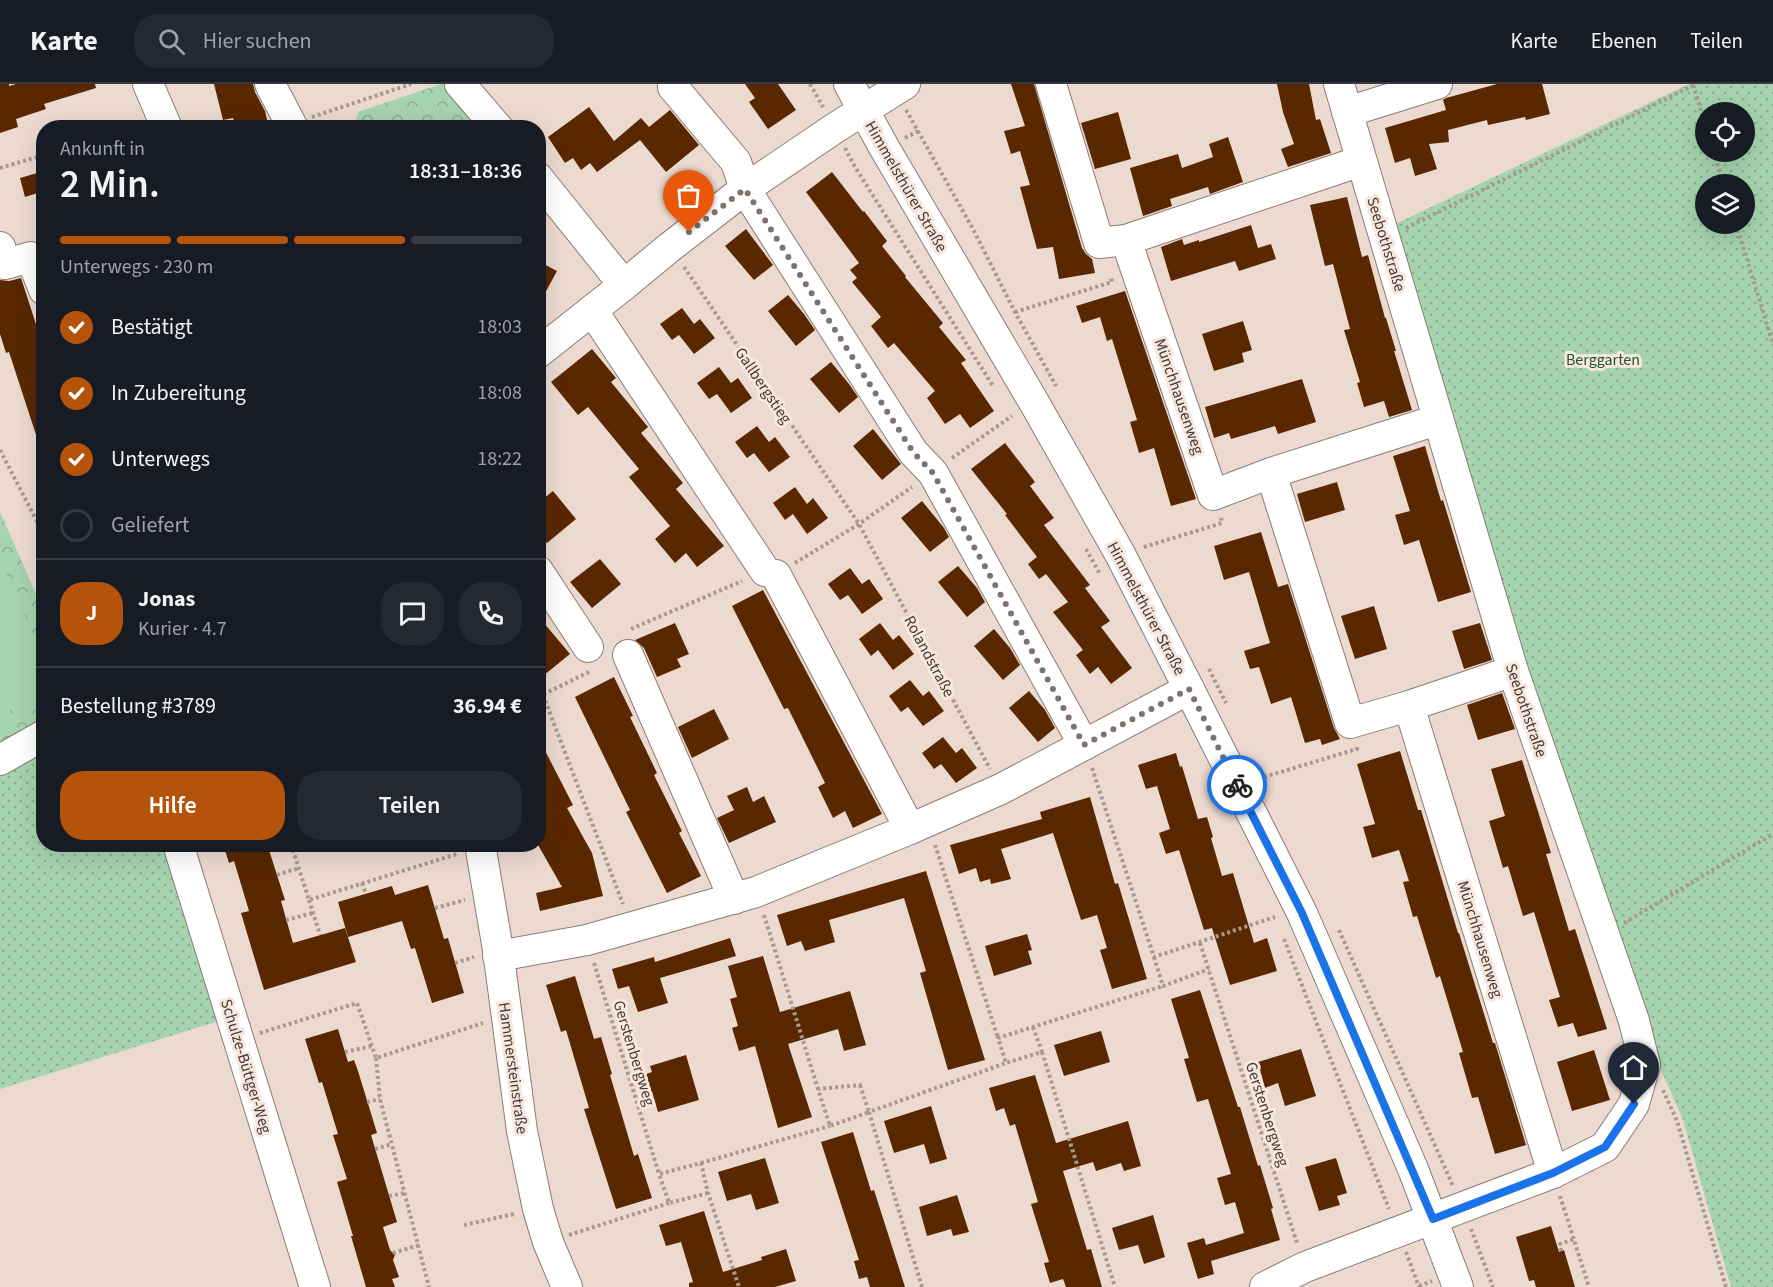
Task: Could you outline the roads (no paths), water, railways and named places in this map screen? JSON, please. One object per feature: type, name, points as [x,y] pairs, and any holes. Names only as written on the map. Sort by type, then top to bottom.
[{"type":"street","points":[[148,84],[164,120]]},
{"type":"street","points":[[270,84],[288,120]]},
{"type":"street","points":[[460,84],[487,120]]},
{"type":"street","name":"Himmelsthürer Straße","points":[[849,84],[1035,404],[1108,534],[1189,689],[1302,913],[1433,1219],[1458,1287]]},
{"type":"street","points":[[546,347],[745,189],[905,84]]},
{"type":"street","name":"Münchhausenweg","points":[[1052,84],[1213,495],[1271,473]]},
{"type":"street","points":[[1343,98],[1437,84]]},
{"type":"street","points":[[673,87],[736,162],[745,189],[913,452],[933,473],[1084,745]]},
{"type":"street","name":"Seebothstraße","points":[[1343,98],[1513,671],[1634,1021],[1645,1065],[1634,1104],[1605,1147],[1553,1173],[1433,1219]]},
{"type":"street","points":[[1113,242],[1361,161]]},
{"type":"street","points":[[546,188],[624,285]]},
{"type":"street","points":[[0,247],[5,264],[31,257],[36,270]]},
{"type":"street","points":[[592,310],[770,573],[919,825]]},
{"type":"street","points":[[1437,420],[1271,473],[1350,723],[1513,671]]},
{"type":"street","points":[[546,583],[588,647]]},
{"type":"street","points":[[628,656],[745,896]]},
{"type":"street","points":[[498,956],[587,940],[745,896],[1001,789],[1189,689]]},
{"type":"street","name":"Münchhausenweg","points":[[1409,706],[1553,1173]]},
{"type":"street","points":[[0,760],[36,740]]},
{"type":"street","name":"Schulze-Büttger-Weg","points":[[180,852],[315,1287]]},
{"type":"street","name":"Hammersteinstraße","points":[[481,852],[522,1131],[538,1209],[548,1242],[567,1287]]},
{"type":"street","points":[[1265,1287],[1305,1267],[1433,1219]]},
{"type":"park label","name":"Berggarten","points":[[1603,359]]}]
